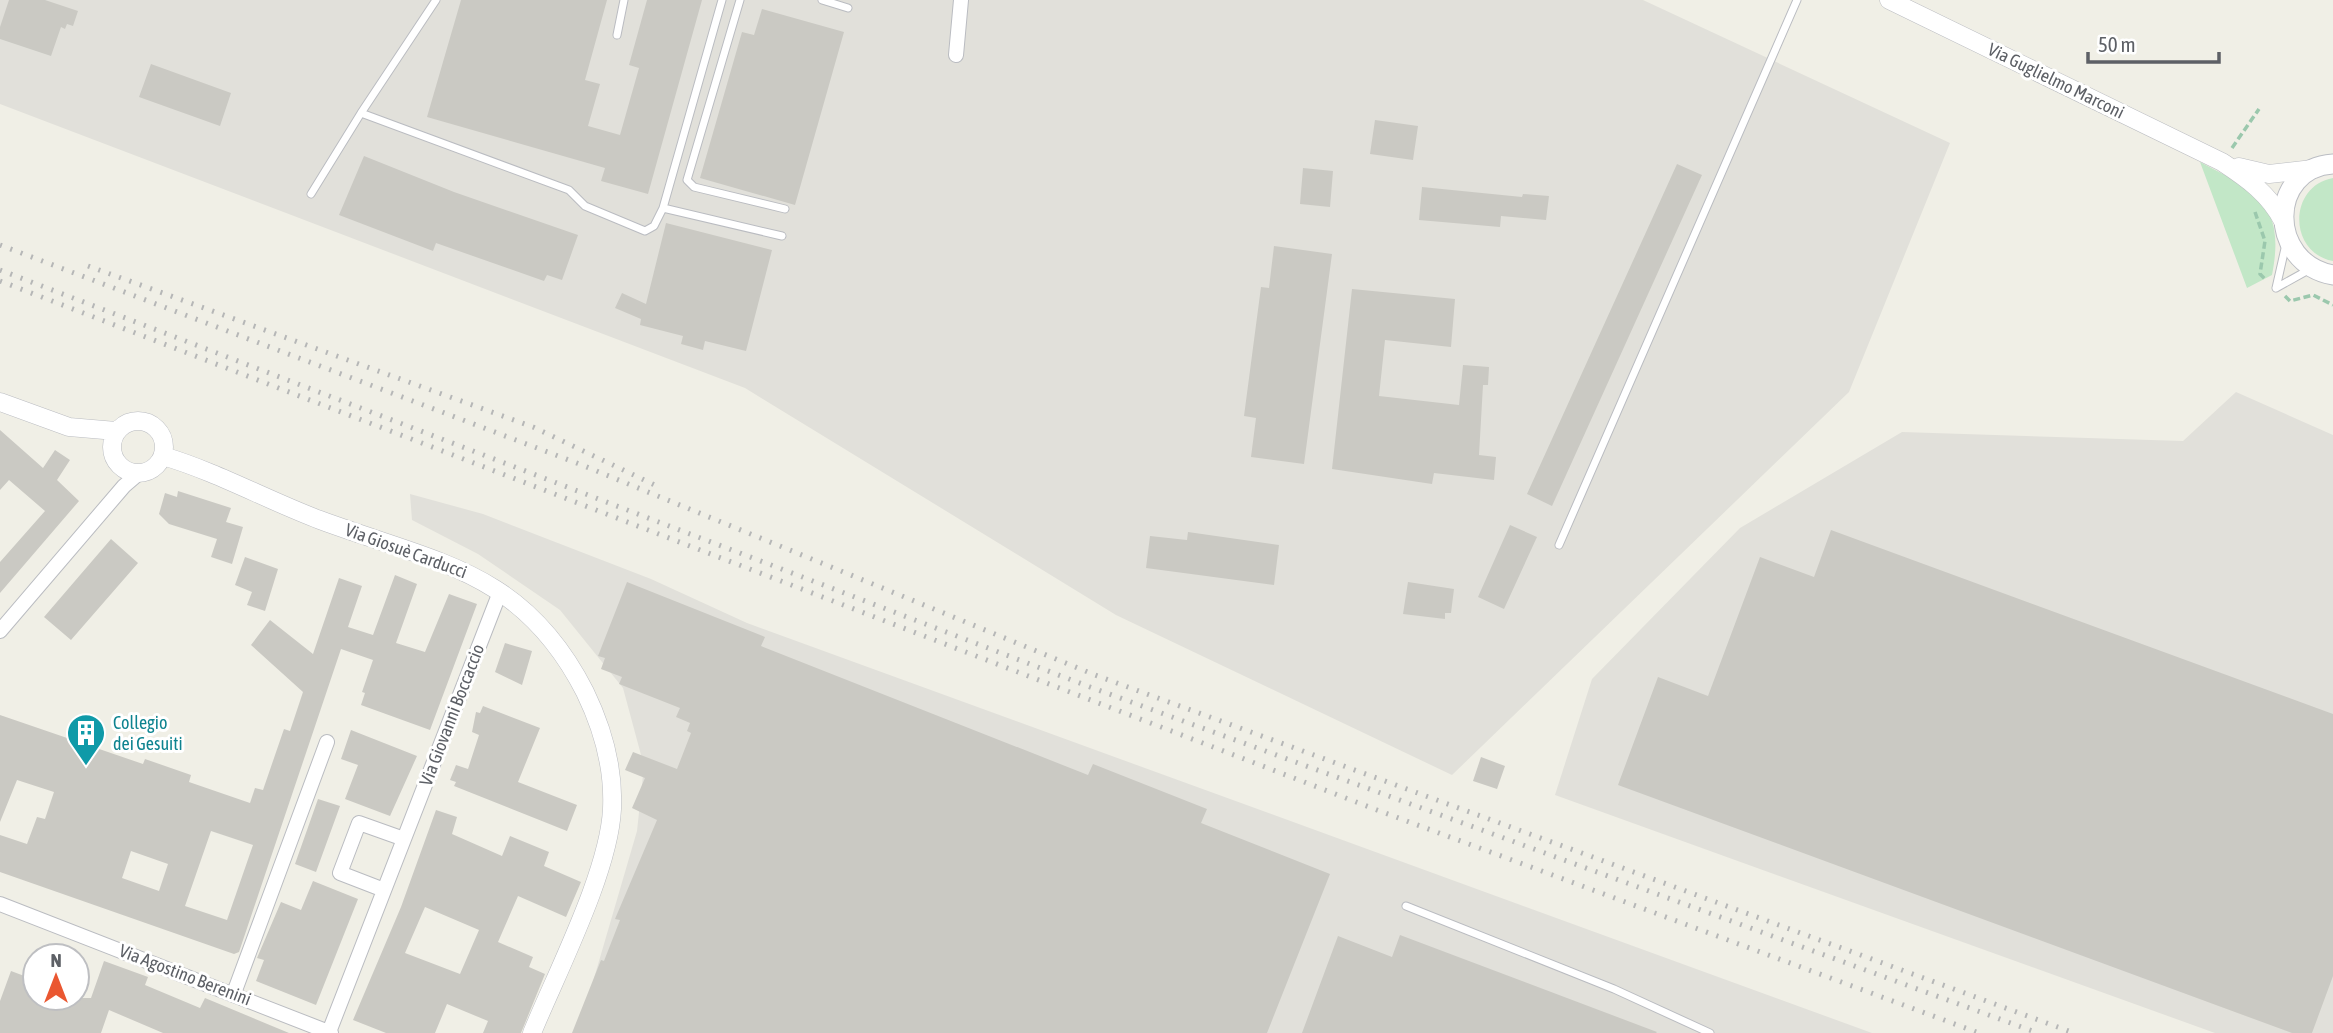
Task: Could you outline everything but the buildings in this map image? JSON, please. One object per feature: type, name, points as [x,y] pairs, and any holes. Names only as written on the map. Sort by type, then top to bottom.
[{"type":"main road","points":[[2333,164],[2313,169],[2290,191],[2285,230],[2292,251],[2312,268],[2333,275]]},
{"type":"street","points":[[956,55],[961,0]]},
{"type":"street","name":"Via Guglielmo Marconi","points":[[1889,0],[1906,5],[2222,162],[2257,185],[2275,206],[2285,230]]},
{"type":"street","name":"Via Guglielmo Marconi","points":[[2222,162],[2269,174],[2313,169]]},
{"type":"street","points":[[0,402],[69,427],[116,431],[130,422],[147,422],[160,432],[163,456],[153,468],[138,474],[115,496],[0,631]]},
{"type":"street","points":[[116,431],[111,448],[113,456],[123,469],[138,474]]},
{"type":"street","name":"Via Giosuè Carducci","points":[[163,456],[319,520],[471,573],[537,622],[562,650],[602,727],[612,780],[612,812],[600,868],[532,1033]]},
{"type":"street","name":"Via Giovanni Boccaccio","points":[[330,1033],[500,592]]},
{"type":"street","points":[[234,993],[327,741]]},
{"type":"street","points":[[384,890],[341,873],[359,823],[404,839]]},
{"type":"street","name":"Via Agostino Berenini","points":[[0,904],[234,993],[330,1033]]},
{"type":"lane","points":[[311,194],[436,0]]},
{"type":"lane","points":[[617,35],[624,0]]},
{"type":"lane","points":[[361,113],[569,190],[585,206],[645,231],[654,226],[663,208],[722,0]]},
{"type":"lane","points":[[740,0],[687,180],[694,187],[785,209]]},
{"type":"lane","points":[[821,0],[848,8]]},
{"type":"lane","points":[[1559,545],[1797,0]]},
{"type":"lane","points":[[663,208],[782,236]]},
{"type":"lane","points":[[2285,230],[2276,288],[2312,268]]},
{"type":"lane","points":[[1406,906],[1614,989],[1710,1033]]},
{"type":"path","points":[[2222,162],[2259,109]]},
{"type":"shaded area","points":[[0,0],[1643,0],[1950,143],[1849,392],[1452,775],[1116,615],[745,388],[0,104]]},
{"type":"shaded area","points":[[2236,392],[2333,435],[2333,1033],[2215,1033],[1555,795],[1592,679],[1740,528],[1902,432],[2183,441]]},
{"type":"shaded area","points":[[410,494],[483,514],[651,579],[747,623],[1872,1033],[578,1033],[637,831],[644,766],[623,688],[560,610],[478,554],[412,520]]},
{"type":"green space","points":[[2200,162],[2251,192],[2270,216],[2275,231],[2272,275],[2247,288]]},
{"type":"green space","points":[[2333,178],[2333,261],[2318,255],[2308,246],[2301,233],[2299,220],[2301,206],[2308,193],[2318,184]]},
{"type":"railway","points":[[0,245],[582,465],[1095,675],[2074,1033]]},
{"type":"railway","points":[[88,266],[533,427],[659,487]]},
{"type":"railway","points":[[0,270],[1090,687],[2038,1033]]},
{"type":"railway","points":[[0,281],[1377,810],[1979,1033]]},
{"type":"place","name":"Collegio dei Gesuiti","points":[[86,767]]}]
